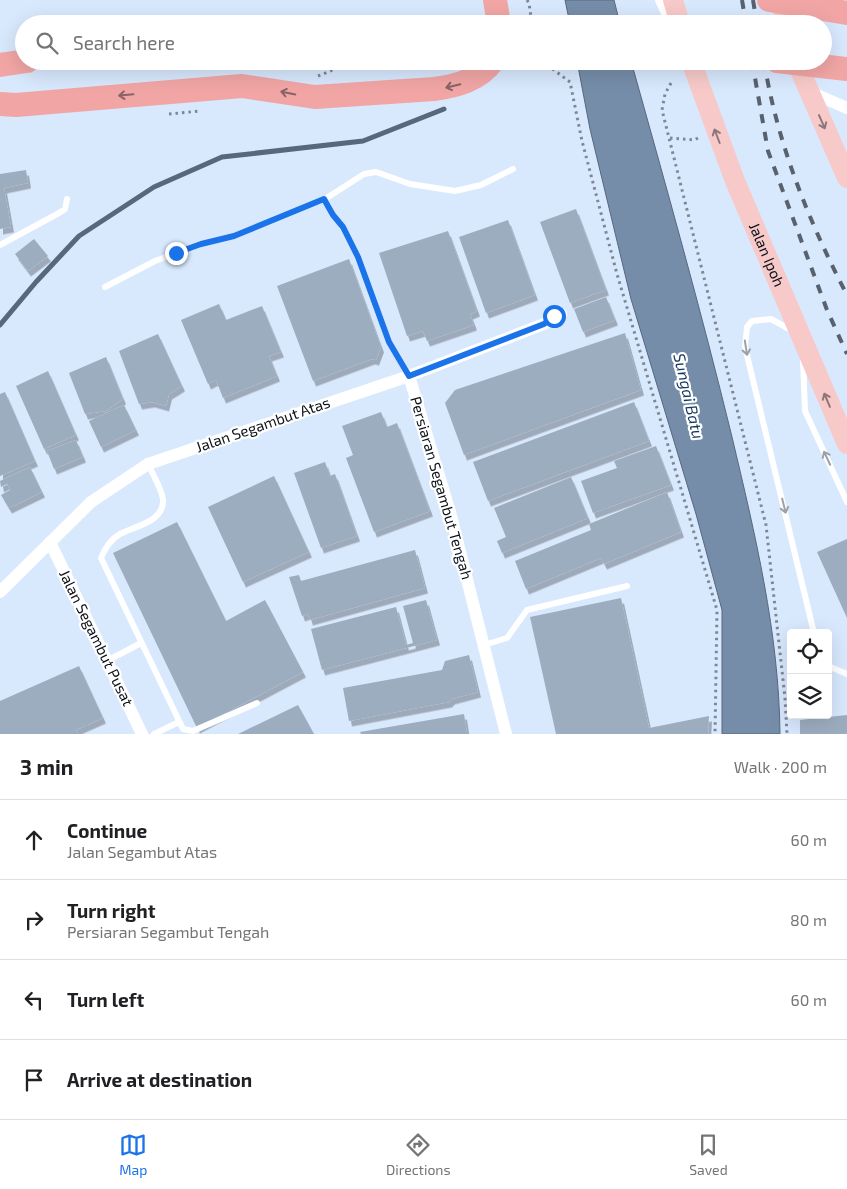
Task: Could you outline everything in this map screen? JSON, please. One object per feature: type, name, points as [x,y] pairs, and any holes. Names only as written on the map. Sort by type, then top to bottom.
[{"type":"highway","points":[[495,0],[498,15]]},
{"type":"highway","points":[[504,0],[505,15]]},
{"type":"highway","points":[[769,0],[847,13]]},
{"type":"highway","points":[[0,65],[15,63]]},
{"type":"highway","points":[[832,67],[847,69]]},
{"type":"highway","points":[[0,104],[242,86],[314,97],[434,89],[473,79],[484,70]]},
{"type":"main road","points":[[673,0],[677,15]]},
{"type":"main road","points":[[781,0],[784,15]]},
{"type":"main road","name":"Jalan Ipoh","points":[[693,70],[735,181],[847,444]]},
{"type":"main road","points":[[800,70],[847,178]]},
{"type":"street","points":[[661,0],[668,15]]},
{"type":"street","points":[[808,91],[847,108]]},
{"type":"street","name":"Jalan Segambut Atas","points":[[0,592],[91,502],[148,464],[409,376],[544,324],[561,314]]},
{"type":"street","name":"Persiaran Segambut Tengah","points":[[409,376],[450,512],[506,734]]},
{"type":"street","name":"Jalan Segambut Pusat","points":[[50,542],[142,734]]},
{"type":"lane","points":[[105,287],[155,261],[201,244],[234,236],[324,199],[355,179],[376,172],[410,184],[455,191],[481,185],[514,169]]},
{"type":"lane","points":[[0,246],[65,209],[67,199]]},
{"type":"lane","name":"Persiaran Segambut Tengah","points":[[324,199],[333,215],[343,227],[358,257],[389,342],[409,376]]},
{"type":"lane","points":[[813,629],[745,338],[747,327],[752,321],[760,318],[771,319],[801,338],[805,411],[847,502]]},
{"type":"lane","points":[[148,464],[163,499],[162,509],[156,518],[118,535],[105,548],[101,558],[183,729],[193,731],[257,703]]},
{"type":"lane","points":[[484,645],[507,638],[527,610],[627,586]]},
{"type":"lane","points":[[107,661],[141,643]]},
{"type":"lane","points":[[832,668],[847,674]]},
{"type":"lane","points":[[154,734],[178,722]]},
{"type":"path","points":[[527,0],[530,15]]},
{"type":"path","points":[[554,70],[570,82],[582,141],[617,274],[717,610],[715,734]]},
{"type":"path","points":[[671,83],[665,94],[662,110],[766,525],[785,698],[787,734]]},
{"type":"path","points":[[670,138],[694,140],[700,137]]},
{"type":"water","points":[[565,0],[614,0],[618,15],[568,15]]},
{"type":"water","name":"Sungai Batu","points":[[579,70],[634,70],[708,342],[749,510],[770,621],[779,696],[780,734],[722,734],[722,610],[696,514],[631,299],[590,129]]},
{"type":"building","points":[[26,170],[28,183],[4,188],[11,227],[0,229],[0,174]]},
{"type":"building","points":[[576,209],[606,290],[570,303],[540,222]]},
{"type":"building","points":[[508,220],[535,295],[486,313],[459,237]]},
{"type":"building","points":[[448,231],[477,311],[470,314],[474,325],[427,341],[423,331],[407,336],[379,253]]},
{"type":"building","points":[[34,239],[48,256],[28,271],[15,254]]},
{"type":"building","points":[[349,259],[381,347],[376,360],[372,359],[313,381],[277,286]]},
{"type":"building","points":[[606,297],[615,320],[583,332],[574,309]]},
{"type":"building","points":[[219,304],[226,320],[262,306],[281,352],[269,356],[277,376],[223,398],[216,380],[208,384],[181,320]]},
{"type":"building","points":[[625,333],[641,390],[464,455],[445,403],[455,390]]},
{"type":"building","points":[[158,334],[182,386],[169,394],[166,406],[152,402],[139,404],[119,351]]},
{"type":"building","points":[[106,357],[123,399],[106,411],[85,414],[69,373]]},
{"type":"building","points":[[48,371],[76,435],[44,449],[16,386]]},
{"type":"building","points":[[5,392],[35,461],[0,476],[0,394]]},
{"type":"building","points":[[634,402],[649,441],[488,501],[473,462]]},
{"type":"building","points":[[124,405],[136,430],[101,447],[89,421]]},
{"type":"building","points":[[381,412],[387,427],[397,423],[430,511],[374,532],[346,458],[353,455],[342,426]]},
{"type":"building","points":[[76,440],[83,457],[54,469],[47,451]]},
{"type":"building","points":[[656,446],[671,485],[593,513],[581,481],[617,468],[614,461]]},
{"type":"building","points":[[325,462],[330,476],[335,474],[357,536],[321,548],[294,473]]},
{"type":"building","points":[[30,467],[42,492],[9,508],[1,495],[10,490],[7,484],[1,487],[0,481]]},
{"type":"building","points":[[274,476],[309,552],[243,582],[208,507]]},
{"type":"building","points":[[571,477],[588,518],[502,553],[497,541],[506,537],[494,508]]},
{"type":"building","points":[[667,492],[681,532],[604,564],[601,558],[526,589],[515,561],[591,530],[589,524]]},
{"type":"building","points":[[177,522],[226,621],[265,600],[303,672],[197,728],[113,553]]},
{"type":"building","points":[[847,539],[847,618],[817,552]]},
{"type":"building","points":[[415,550],[425,588],[310,620],[308,614],[302,616],[289,577],[299,575],[301,581]]},
{"type":"building","points":[[621,598],[649,728],[709,716],[708,734],[556,734],[530,617]]},
{"type":"building","points":[[426,600],[437,640],[322,670],[311,629],[396,607],[406,645],[413,643],[403,606]]},
{"type":"building","points":[[469,655],[478,692],[452,699],[449,702],[349,721],[343,688],[442,670],[445,661]]},
{"type":"building","points":[[79,666],[103,718],[76,730],[78,734],[0,734],[0,701]]},
{"type":"building","points":[[298,705],[314,734],[238,734]]},
{"type":"building","points":[[464,714],[467,734],[361,734],[360,732]]},
{"type":"building","points":[[847,715],[847,734],[800,734],[800,720],[832,719],[832,717]]},
{"type":"waterway","points":[[0,325],[36,282],[79,236],[154,187],[222,157],[363,141],[444,109]]},
{"type":"railway","points":[[742,0],[744,15]]},
{"type":"railway","points":[[753,0],[756,15]]},
{"type":"railway","points":[[754,70],[768,151],[827,310],[847,354]]},
{"type":"railway","points":[[766,70],[777,122],[796,181],[807,211],[847,295]]},
{"type":"route","points":[[176,253],[201,244],[234,236],[283,214],[324,199],[333,215],[343,227],[358,257],[389,342],[409,376],[544,324],[554,316]]}]
